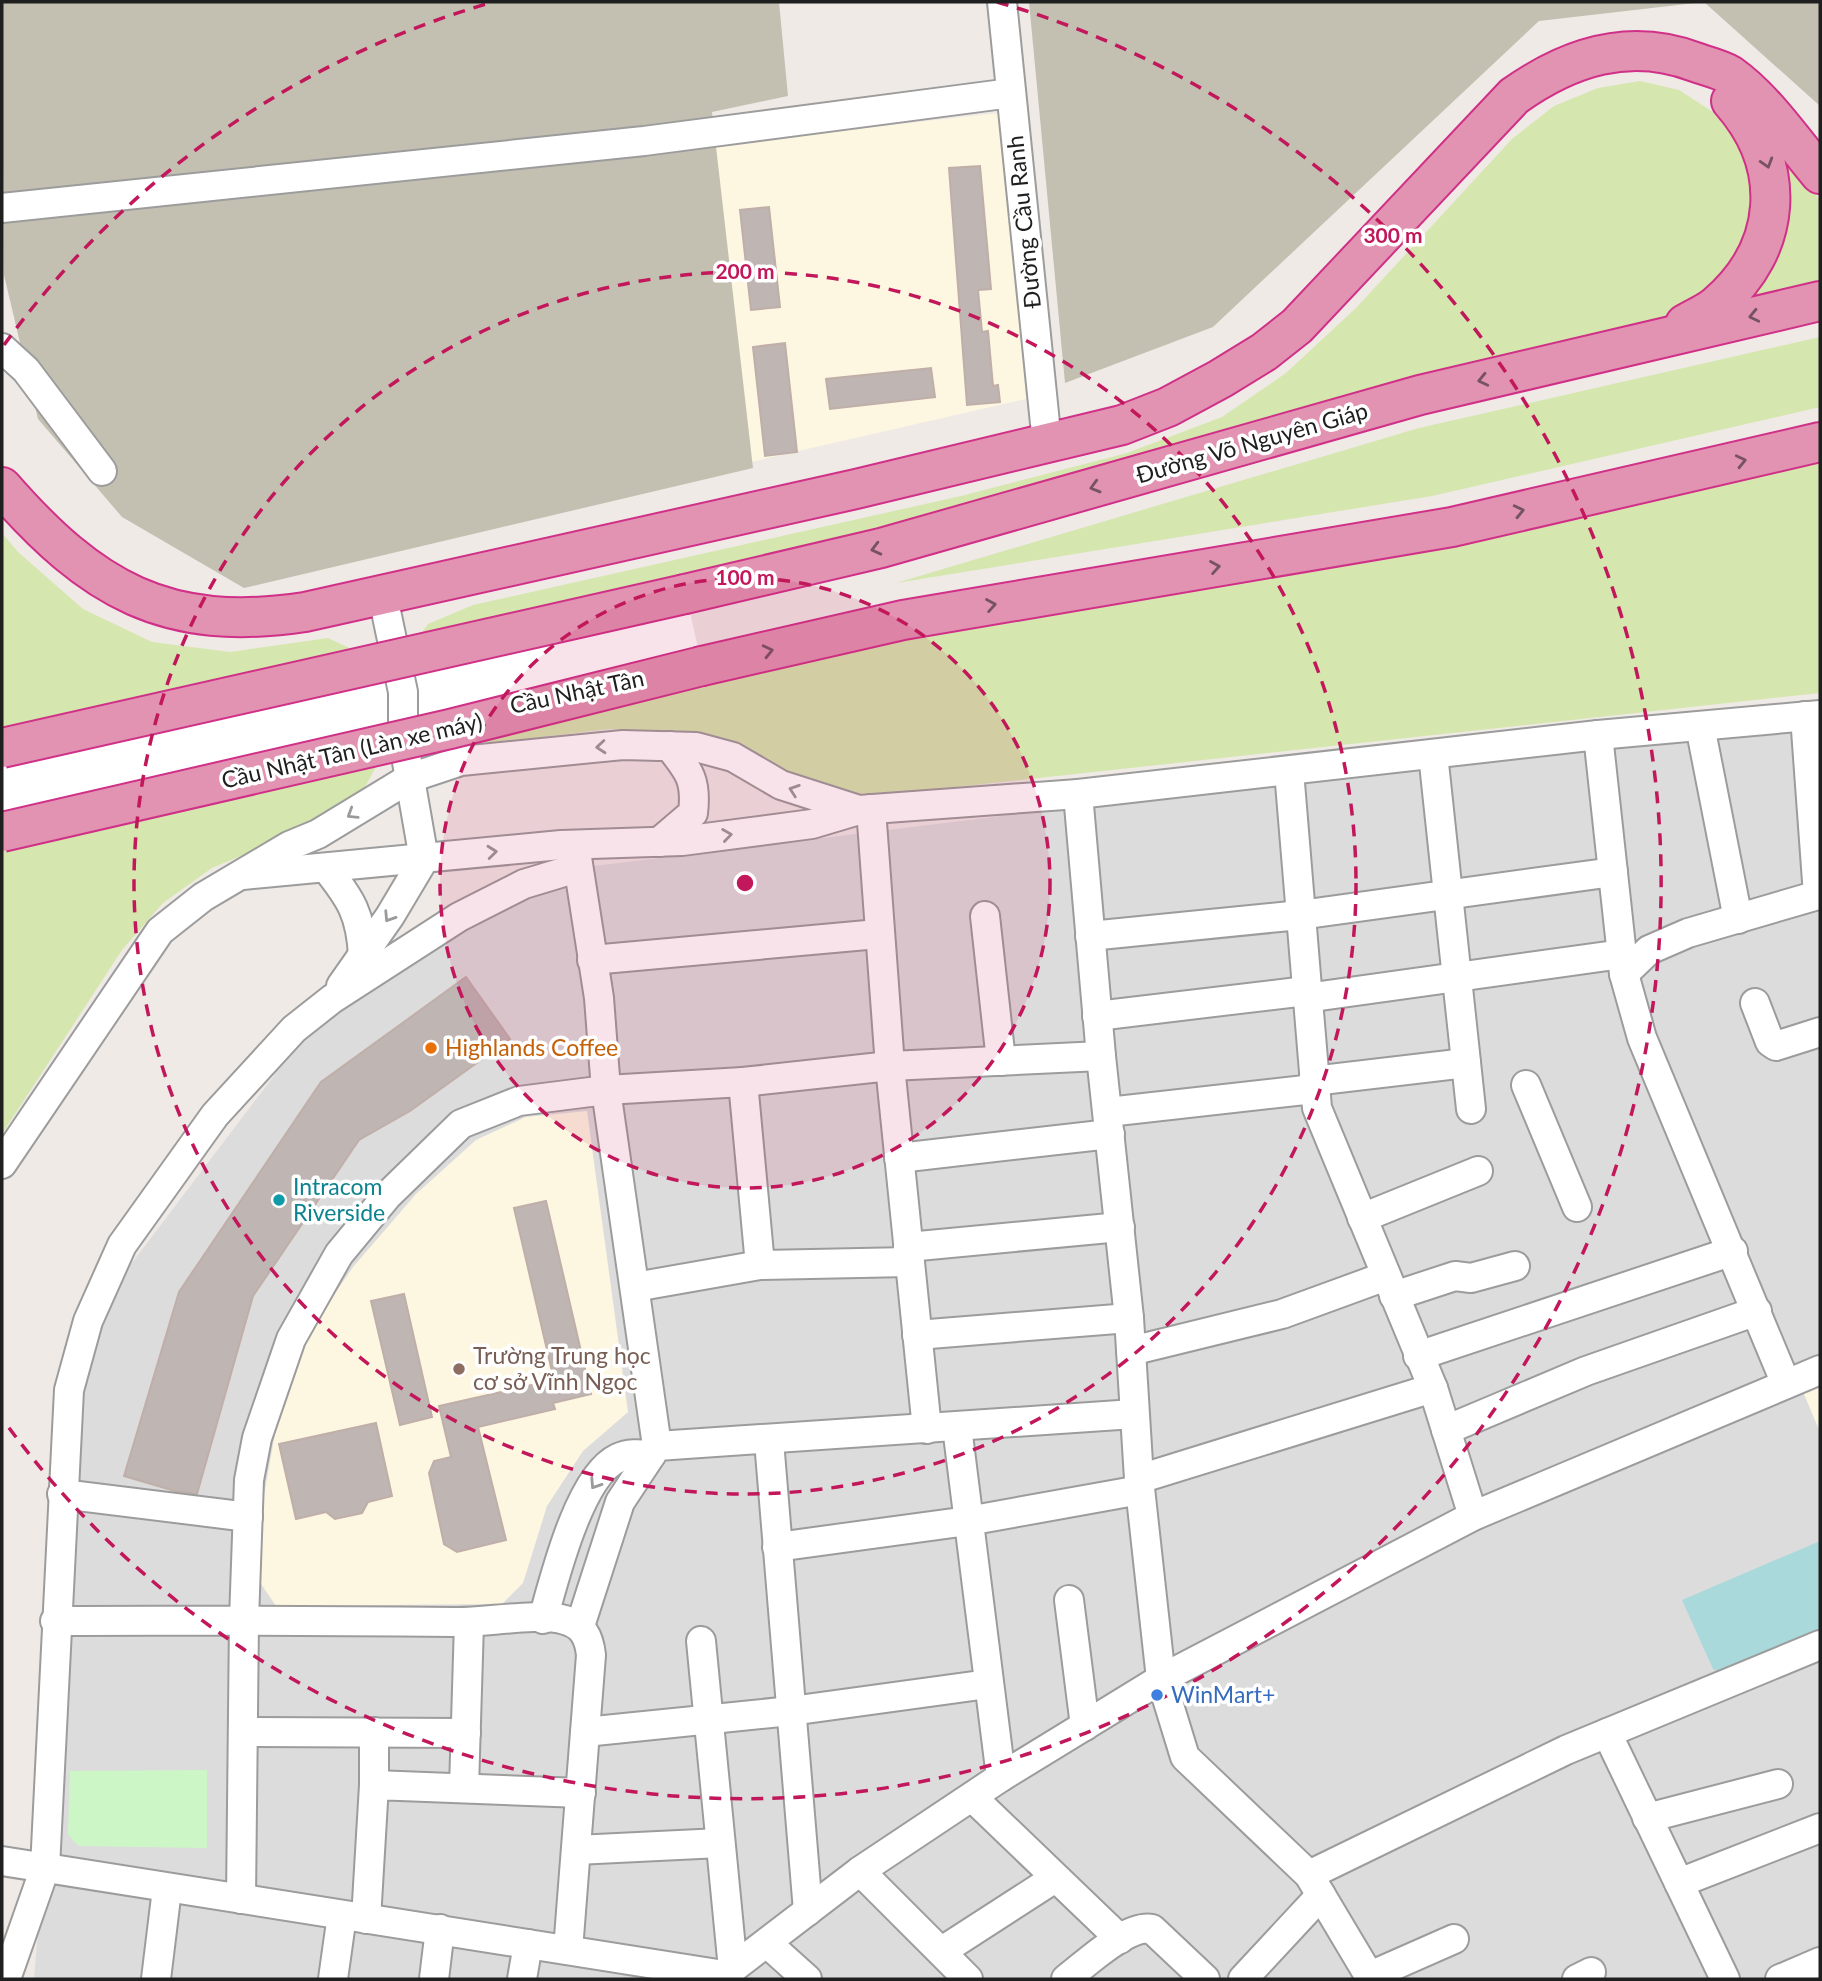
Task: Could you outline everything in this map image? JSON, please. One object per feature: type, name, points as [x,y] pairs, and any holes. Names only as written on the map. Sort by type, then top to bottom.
[{"type":"highway","points":[[2,487],[72,557],[122,591],[176,612],[226,619],[274,617],[383,597],[1047,443],[1122,425],[1168,407],[1264,352],[1297,326],[1506,103],[1545,74],[1609,51],[1646,50],[1679,56],[1729,75],[1764,108],[1820,174]]},
{"type":"highway","points":[[1545,365],[1681,326],[1715,307],[1737,285],[1765,237],[1770,216],[1771,179],[1762,149],[1745,117],[1718,87],[1679,56]]},
{"type":"highway","name":"Đường Võ Nguyên Giáp","points":[[685,594],[881,548],[1420,395],[1820,301]]},
{"type":"highway","points":[[702,666],[903,620],[1452,527],[1820,442]]},
{"type":"highway","points":[[2,737],[429,639],[685,594]]},
{"type":"highway","points":[[2,748],[685,594]]},
{"type":"highway","name":"Cầu Nhật Tân","points":[[2,821],[434,722],[702,666]]},
{"type":"highway","name":"Cầu Nhật Tân (Làn xe máy)","points":[[2,832],[450,729],[702,666]]},
{"type":"street","name":"Đường Cầu Ranh","points":[[1002,2],[1047,443]]},
{"type":"street","points":[[2,208],[644,141],[1011,93]]},
{"type":"street","points":[[2,348],[26,369],[102,471]]},
{"type":"street","points":[[332,999],[363,956],[424,859],[403,739],[403,692],[383,597]]},
{"type":"street","points":[[403,692],[461,761]]},
{"type":"street","points":[[243,875],[424,859],[576,856],[660,842],[813,824],[865,810],[1079,794],[1598,735],[1813,715],[1818,895],[1649,950],[1623,964],[1457,975],[1306,995],[1097,1017]]},
{"type":"street","points":[[1700,726],[1738,919]]},
{"type":"street","points":[[1598,735],[1623,964],[1642,1038],[1688,1155],[1733,1251],[1786,1384]]},
{"type":"street","points":[[2,1164],[160,931],[202,897],[289,846],[318,834],[411,778],[461,761],[623,745],[696,747],[733,757],[781,785],[865,810]]},
{"type":"street","points":[[660,842],[693,813],[695,793],[690,772],[669,746]]},
{"type":"street","points":[[1433,754],[1471,1109]]},
{"type":"street","points":[[1289,771],[1317,1108],[1433,1388],[1473,1516]]},
{"type":"street","points":[[1079,794],[1097,1017],[1129,1318],[1139,1485],[1161,1679],[1185,1757],[1315,1885],[1370,1978],[1454,1939]]},
{"type":"street","points":[[865,810],[927,1429]]},
{"type":"street","points":[[576,856],[599,998],[606,1090],[635,1287],[654,1451],[620,1502],[580,1626]]},
{"type":"street","points":[[6,1979],[45,1868],[55,1621],[69,1390],[88,1321],[122,1245],[215,1115],[294,1029],[332,999],[459,917],[576,856]]},
{"type":"street","points":[[326,867],[350,897],[361,927],[363,956]]},
{"type":"street","points":[[1090,936],[1300,915],[1613,872]]},
{"type":"street","points":[[985,916],[1001,1061]]},
{"type":"street","points":[[592,960],[878,934]]},
{"type":"street","points":[[1755,1003],[1770,1042],[1776,1046],[1820,1032]]},
{"type":"street","points":[[241,1899],[244,1620],[249,1480],[257,1438],[291,1339],[340,1254],[387,1196],[461,1124],[519,1101],[606,1090],[743,1082],[890,1066],[1101,1056]]},
{"type":"street","points":[[899,1158],[1314,1085],[1466,1063]]},
{"type":"street","points":[[743,1082],[760,1265]]},
{"type":"street","points":[[1526,1085],[1577,1207]]},
{"type":"street","points":[[1362,1218],[1478,1171]]},
{"type":"street","points":[[635,1287],[760,1265],[908,1254],[1120,1227]]},
{"type":"street","points":[[1418,1356],[1733,1251]]},
{"type":"street","points":[[1131,1351],[1390,1286],[1455,1276],[1471,1278],[1515,1266]]},
{"type":"street","points":[[1446,1430],[1586,1371],[1757,1311]]},
{"type":"street","points":[[917,1335],[1129,1318]]},
{"type":"street","points":[[2,1861],[568,1950],[636,1970],[727,1974],[860,1871],[1001,1777],[1161,1679],[1473,1516],[1820,1370]]},
{"type":"street","points":[[777,1547],[968,1521],[1139,1485],[1433,1388]]},
{"type":"street","points":[[543,1619],[560,1556],[580,1507],[601,1474],[616,1459],[654,1451],[1134,1413]]},
{"type":"street","points":[[957,1427],[1001,1777]]},
{"type":"street","points":[[769,1441],[808,1911]]},
{"type":"street","points":[[62,1494],[248,1517]]},
{"type":"street","points":[[1069,1600],[1085,1726]]},
{"type":"street","points":[[55,1621],[469,1623],[564,1619],[580,1626],[589,1640],[591,1654],[568,1950]]},
{"type":"street","points":[[464,1788],[469,1623]]},
{"type":"street","points":[[701,1641],[720,1843],[727,1974]]},
{"type":"street","points":[[1243,1979],[1315,1885],[1487,1786],[1820,1645]]},
{"type":"street","points":[[585,1732],[791,1711],[988,1684]]},
{"type":"street","points":[[244,1732],[466,1733]]},
{"type":"street","points":[[333,1979],[354,1917],[374,1785],[374,1732]]},
{"type":"street","points":[[1607,1733],[1725,1979]]},
{"type":"street","points":[[1647,1818],[1778,1784]]},
{"type":"street","points":[[374,1785],[581,1793]]},
{"type":"street","points":[[972,1797],[1120,1939]]},
{"type":"street","points":[[1679,1884],[1820,1828]]},
{"type":"street","points":[[576,1850],[720,1843]]},
{"type":"street","points":[[860,1871],[968,1979]]},
{"type":"street","points":[[942,1951],[1055,1878]]},
{"type":"street","points":[[156,1979],[167,1889]]},
{"type":"street","points":[[1066,1979],[1120,1939],[1143,1927],[1152,1929],[1205,1979]]},
{"type":"street","points":[[434,1979],[440,1929]]},
{"type":"street","points":[[522,1979],[527,1944]]},
{"type":"street","points":[[768,1944],[807,1979]]},
{"type":"street","points":[[1780,1979],[1820,1962]]},
{"type":"shaded area","points":[[2,2],[779,2],[788,96],[712,112],[753,468],[244,588],[122,517],[38,419],[4,275]]},
{"type":"shaded area","points":[[1029,2],[1704,2],[1539,21],[1213,327],[1065,383]]},
{"type":"shaded area","points":[[1704,2],[1820,2],[1820,106]]},
{"type":"shaded area","points":[[1000,113],[1026,399],[628,490],[538,164]]},
{"type":"shaded area","points":[[1820,716],[1820,1979],[34,1979],[88,1321],[332,999],[577,868]]},
{"type":"shaded area","name":"Trường Trung học cơ sở Vĩnh Ngọc","points":[[587,1111],[628,1412],[583,1451],[547,1506],[523,1583],[502,1604],[276,1606],[257,1578],[261,1512],[279,1411],[313,1326],[353,1267],[416,1194],[476,1140],[526,1117]]},
{"type":"shaded area","points":[[1820,1384],[1820,1432],[1803,1392]]},
{"type":"green space","points":[[1640,81],[1679,90],[1713,112],[1737,141],[1753,177],[1755,213],[1748,250],[1680,314],[891,532],[416,641],[428,624],[473,605],[961,496],[1127,453],[1222,417],[1286,373],[1356,308],[1512,139],[1554,106],[1598,88]]},
{"type":"green space","points":[[1773,141],[1820,200],[1820,286],[1745,302]]},
{"type":"green space","points":[[1820,337],[1820,407],[1432,496],[896,583],[1419,428]]},
{"type":"green space","points":[[1820,458],[1820,693],[891,794],[838,793],[696,733],[609,729],[491,743],[481,740],[908,633]]},
{"type":"green space","points":[[2,533],[18,552],[83,609],[152,642],[230,652],[328,638],[362,654],[2,735]]},
{"type":"green space","points":[[382,756],[360,796],[287,837],[212,868],[163,903],[122,950],[2,1134],[2,843]]},
{"type":"green space","points":[[207,1770],[207,1848],[78,1846],[68,1834],[70,1771]]},
{"type":"water","points":[[1820,1541],[1820,1630],[1721,1673],[1713,1669],[1682,1600]]},
{"type":"pier","points":[[683,581],[702,666],[2,843],[2,735]]},
{"type":"building","points":[[980,166],[991,289],[978,290],[982,332],[988,331],[993,386],[998,385],[1000,402],[967,405],[949,168]]},
{"type":"building","points":[[769,207],[780,307],[751,310],[740,210]]},
{"type":"building","points":[[785,343],[797,452],[765,456],[753,347]]},
{"type":"building","points":[[931,368],[935,397],[830,409],[826,379]]},
{"type":"building","name":"Intracom Riverside","points":[[466,977],[510,1039],[410,1111],[359,1140],[253,1296],[197,1494],[175,1491],[124,1476],[179,1292],[321,1082]]},
{"type":"building","points":[[546,1201],[591,1394],[553,1403],[555,1409],[478,1427],[506,1540],[457,1552],[444,1544],[429,1473],[434,1461],[451,1457],[439,1406],[554,1380],[514,1208]]},
{"type":"building","points":[[404,1294],[432,1417],[400,1425],[371,1301]]},
{"type":"building","points":[[376,1423],[392,1496],[368,1502],[362,1513],[335,1519],[326,1512],[296,1519],[279,1444]]},
{"type":"place","name":"Highlands Coffee","points":[[431,1048]]},
{"type":"place","name":"Intracom Riverside","points":[[279,1200]]},
{"type":"place","name":"Trường Trung học cơ sở Vĩnh Ngọc","points":[[459,1369]]},
{"type":"place","name":"WinMart+","points":[[1157,1695]]}]
